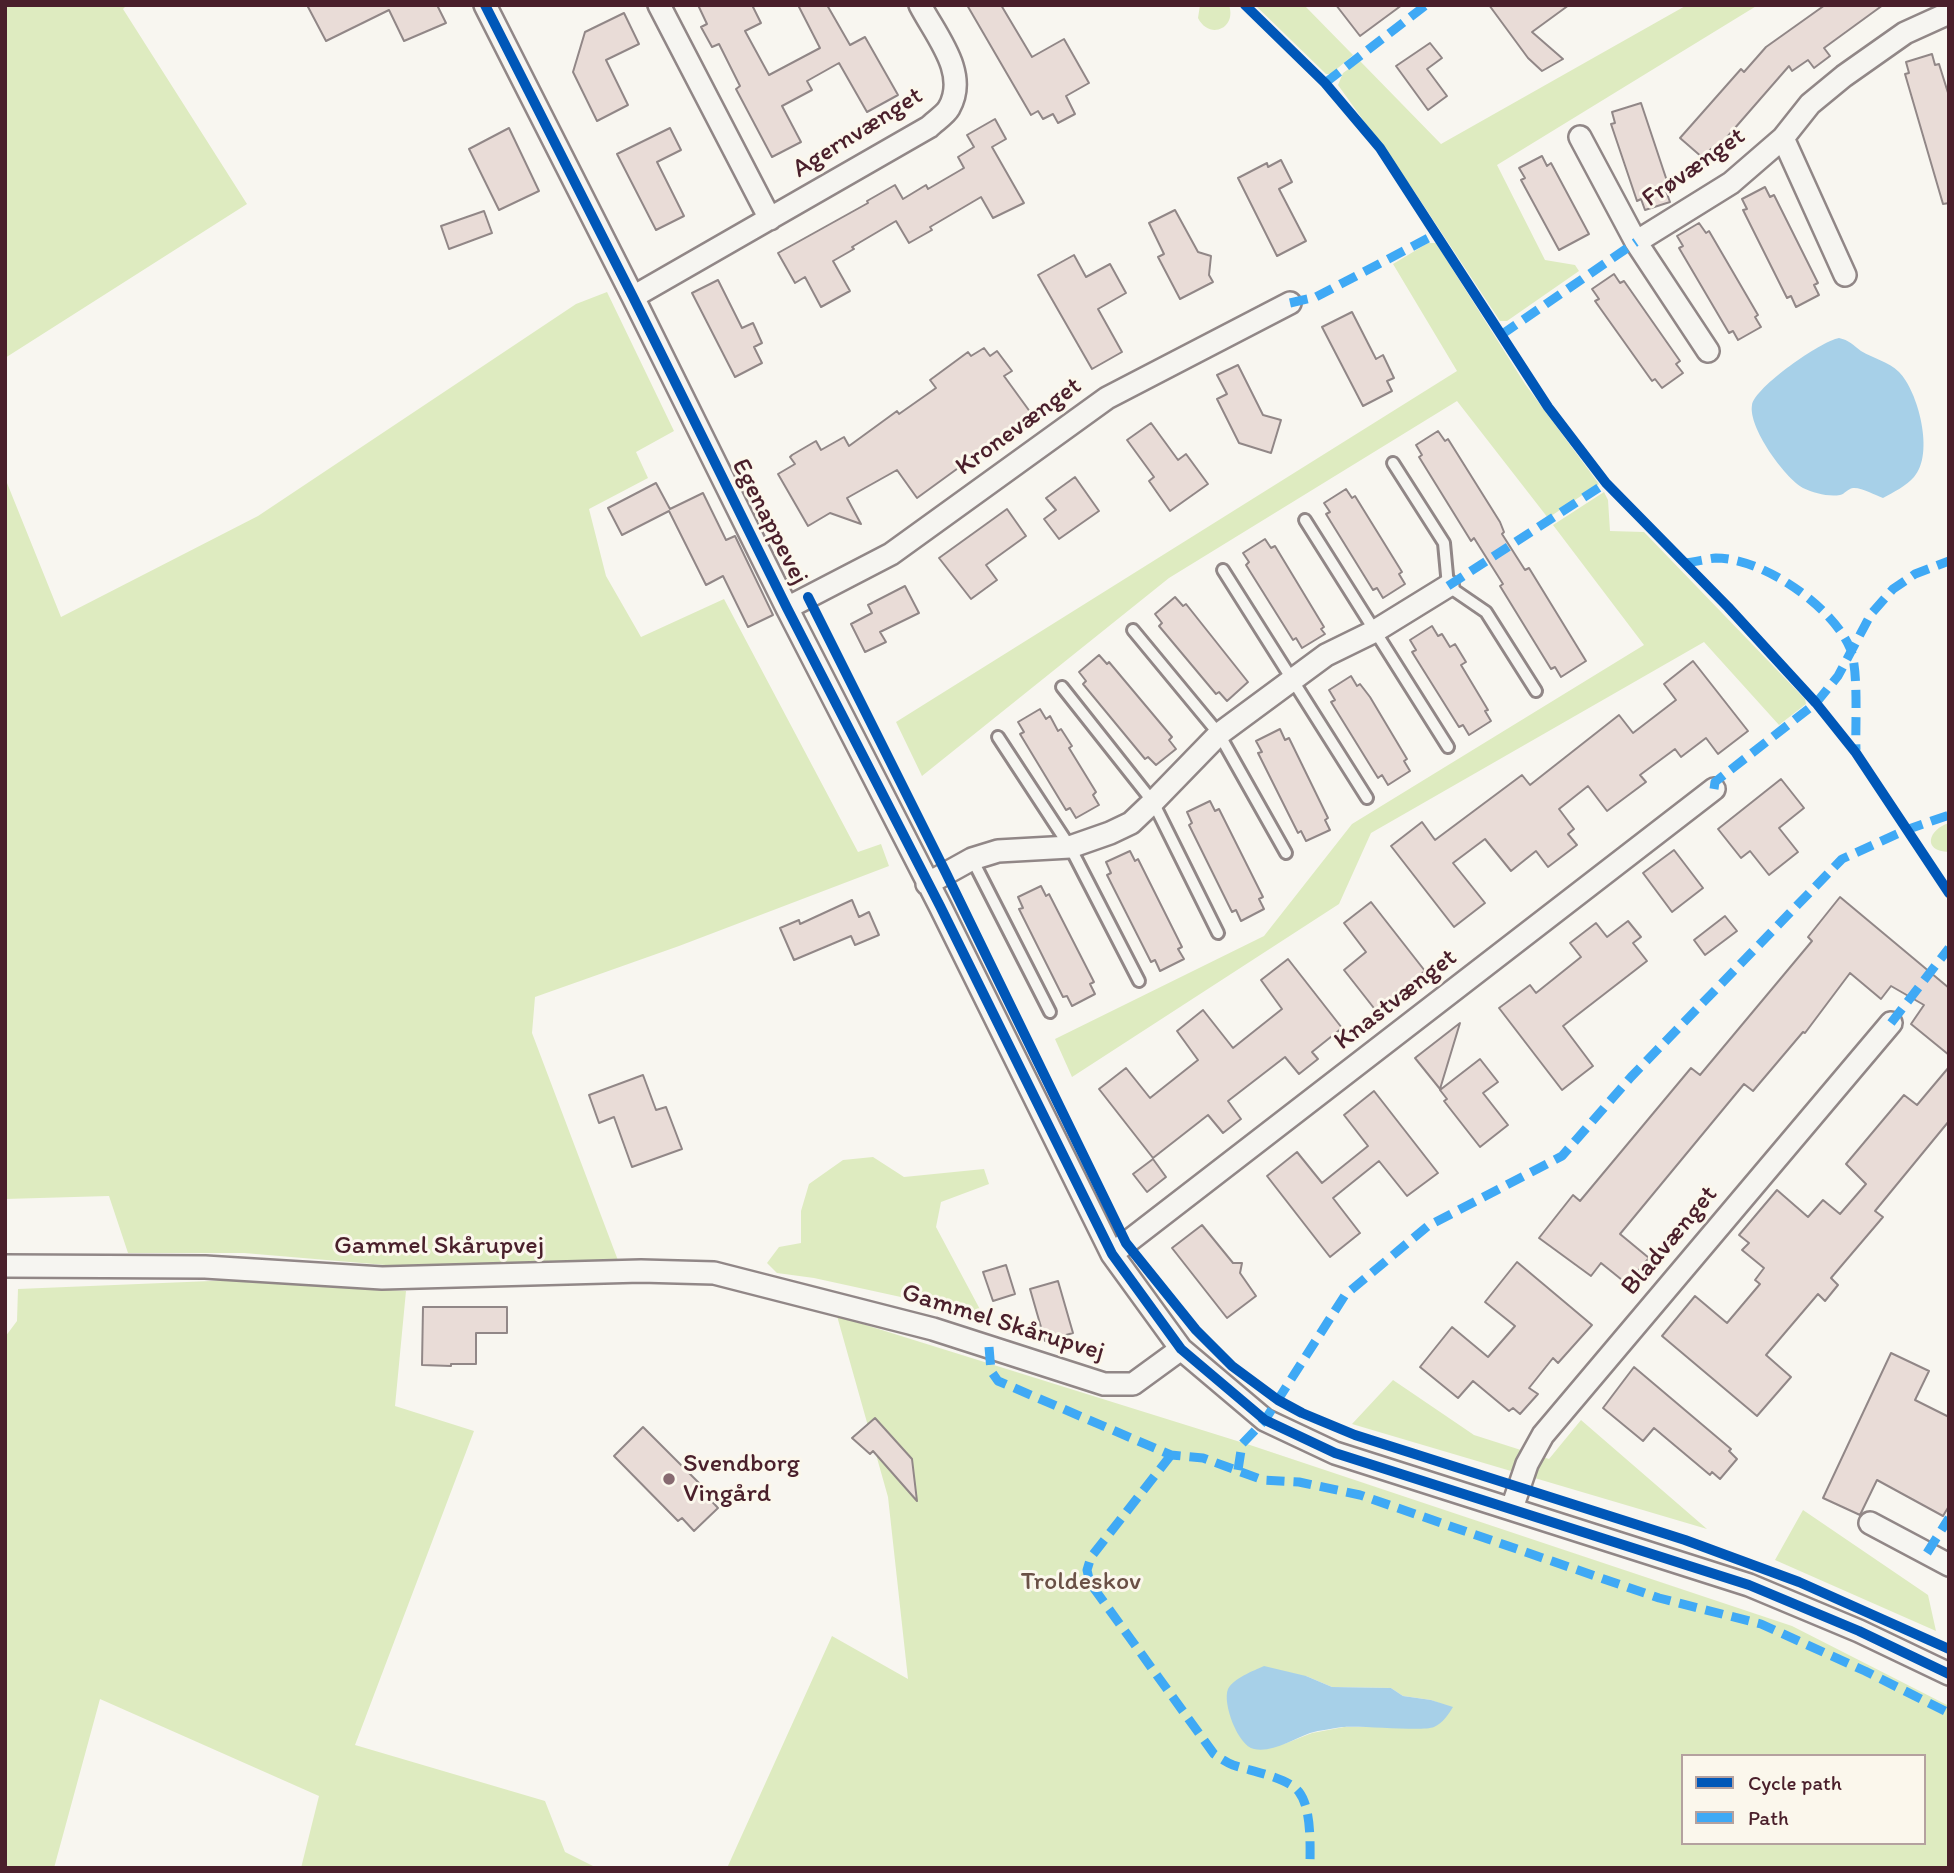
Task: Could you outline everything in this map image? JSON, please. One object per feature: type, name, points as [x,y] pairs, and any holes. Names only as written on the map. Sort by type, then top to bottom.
[{"type":"street","name":"Egenappevej","points":[[485,5],[1112,1254],[1181,1349]]},
{"type":"street","points":[[659,5],[770,219]]},
{"type":"street","name":"Agernvænget","points":[[633,297],[929,127],[948,110],[957,87],[956,72],[920,5]]},
{"type":"street","name":"Frøvænget","points":[[1636,242],[1731,183],[1783,138],[1810,104],[1844,76],[1905,33],[1949,13]]},
{"type":"street","name":"Frøvænget","points":[[1580,137],[1636,242],[1708,351]]},
{"type":"street","name":"Frøvænget","points":[[1783,138],[1845,275]]},
{"type":"street","name":"Kronevænget","points":[[787,608],[891,554],[1107,398],[1290,303]]},
{"type":"street","points":[[927,884],[972,859],[998,851],[1070,847],[1110,834],[1130,823],[1219,733],[1326,655],[1375,631],[1448,586]]},
{"type":"street","name":"Knastvænget","points":[[1112,1254],[1714,789]]},
{"type":"street","name":"Bladvænget","points":[[1512,1508],[1527,1464],[1543,1435],[1891,1023]]},
{"type":"street","name":"Gammel Skårupvej","points":[[5,1266],[205,1266],[382,1278],[641,1271],[714,1273],[933,1329],[1104,1384],[1133,1384],[1181,1349]]},
{"type":"street","points":[[1181,1349],[1265,1420],[1335,1453],[1749,1585],[1949,1674]]},
{"type":"street","points":[[1870,1523],[1949,1565]]},
{"type":"lane","points":[[1393,463],[1444,543],[1448,586],[1486,612],[1536,691]]},
{"type":"lane","points":[[1305,520],[1448,747]]},
{"type":"lane","points":[[1223,570],[1367,798]]},
{"type":"lane","points":[[1133,630],[1219,733],[1286,853]]},
{"type":"lane","points":[[1062,687],[1153,802],[1218,933]]},
{"type":"lane","points":[[998,737],[1070,847],[1139,981]]},
{"type":"lane","points":[[972,859],[1050,1012]]},
{"type":"green space","points":[[5,5],[127,5],[123,9],[247,204],[5,358]]},
{"type":"green space","points":[[1200,5],[1229,5],[1229,20],[1226,25],[1215,30],[1203,25],[1198,18]]},
{"type":"green space","points":[[1255,5],[1304,5],[1353,55],[1331,74],[1326,74]]},
{"type":"green space","points":[[1687,5],[1758,5],[1497,165],[1545,260],[1575,265],[1579,271],[1507,321],[1500,321],[1414,191],[1338,85],[1343,73],[1360,61],[1441,144]]},
{"type":"green space","points":[[1428,243],[1436,243],[1525,384],[1599,484],[1548,518],[1457,401],[1169,578],[922,776],[896,722],[1457,371],[1393,264]]},
{"type":"green space","points":[[607,292],[674,431],[636,452],[648,478],[589,509],[606,576],[641,637],[724,599],[858,852],[881,844],[889,866],[679,946],[535,997],[532,1033],[619,1263],[409,1267],[244,1253],[128,1253],[109,1196],[5,1199],[5,478],[61,617],[258,516],[576,304]]},
{"type":"green space","points":[[1604,492],[1608,500],[1610,531],[1644,532],[1805,699],[1806,704],[1779,725],[1704,642],[1371,833],[1339,904],[1072,1077],[1055,1039],[1264,936],[1352,824],[1644,645],[1553,525]]},
{"type":"green space","points":[[1949,823],[1949,852],[1940,851],[1931,844],[1931,839],[1937,830]]},
{"type":"green space","points":[[873,1157],[904,1177],[984,1169],[989,1184],[941,1202],[936,1227],[983,1315],[814,1278],[777,1273],[767,1263],[779,1247],[801,1243],[801,1211],[809,1184],[843,1160]]},
{"type":"green space","points":[[235,1280],[406,1291],[395,1406],[474,1431],[355,1745],[545,1801],[565,1852],[597,1868],[301,1868],[319,1796],[100,1699],[54,1868],[5,1868],[5,1337],[17,1321],[18,1289]]},
{"type":"green space","name":"Troldeskov","points":[[837,1316],[1250,1445],[1792,1626],[1949,1706],[1949,1868],[727,1868],[832,1636],[908,1679],[888,1497]],"holes":[[[1306,1676],[1332,1687],[1391,1688],[1403,1696],[1431,1700],[1452,1708],[1376,1727],[1344,1727],[1312,1733],[1284,1744]]]},
{"type":"green space","points":[[1393,1380],[1474,1435],[1549,1459],[1581,1420],[1707,1529],[1352,1424]]},
{"type":"green space","points":[[1803,1510],[1928,1595],[1936,1631],[1775,1560]]},
{"type":"water","points":[[1839,338],[1899,372],[1918,408],[1923,439],[1920,467],[1914,477],[1900,489],[1883,498],[1856,488],[1835,495],[1803,488],[1777,463],[1761,438],[1752,414],[1752,405],[1764,387],[1818,347]]},
{"type":"water","points":[[1264,1666],[1306,1676],[1332,1687],[1391,1688],[1403,1696],[1431,1700],[1453,1707],[1443,1721],[1434,1727],[1342,1727],[1310,1733],[1275,1747],[1254,1749],[1242,1740],[1237,1732],[1229,1713],[1227,1695],[1228,1689],[1235,1681]]},
{"type":"building","points":[[307,5],[437,5],[446,23],[404,41],[389,10],[326,41]]},
{"type":"building","points":[[698,5],[752,5],[761,23],[745,31],[769,75],[820,48],[798,5],[827,5],[850,45],[865,37],[898,95],[867,112],[839,63],[807,81],[812,90],[782,106],[801,142],[772,157],[736,89],[740,86],[719,44],[712,47],[701,27],[707,24]]},
{"type":"building","points":[[967,5],[1001,5],[1032,57],[1064,39],[1089,83],[1066,96],[1075,114],[1058,123],[1053,114],[1043,119],[1038,111],[1031,115]]},
{"type":"building","points":[[1336,5],[1402,5],[1360,36]]},
{"type":"building","points":[[1489,5],[1569,5],[1532,32],[1563,59],[1542,71],[1528,58]]},
{"type":"building","points":[[1825,5],[1883,5],[1824,48],[1830,56],[1814,68],[1808,60],[1792,71],[1789,66],[1714,152],[1711,149],[1703,158],[1680,138],[1741,69],[1744,72],[1766,47]]},
{"type":"building","points":[[624,13],[639,44],[606,60],[628,105],[597,121],[573,72],[585,32]]},
{"type":"building","points":[[1430,43],[1442,58],[1427,69],[1447,96],[1428,110],[1396,66]]},
{"type":"building","points":[[1932,54],[1935,65],[1939,64],[1949,96],[1949,203],[1943,204],[1905,74],[1909,73],[1906,62]]},
{"type":"building","points":[[1641,103],[1670,190],[1666,191],[1670,202],[1645,210],[1641,199],[1637,201],[1611,124],[1615,123],[1612,112]]},
{"type":"building","points":[[995,119],[1006,139],[992,147],[1024,203],[993,218],[981,197],[930,227],[932,230],[909,243],[896,221],[833,261],[850,291],[821,307],[805,277],[795,283],[778,253],[895,185],[903,199],[926,185],[928,189],[964,168],[958,157],[974,147],[967,135]]},
{"type":"building","points":[[509,128],[539,191],[499,210],[469,149]]},
{"type":"building","points":[[670,128],[681,150],[657,162],[684,216],[656,230],[617,154]]},
{"type":"building","points":[[1542,156],[1547,166],[1551,163],[1589,234],[1559,250],[1521,180],[1525,178],[1519,168]]},
{"type":"building","points":[[1281,160],[1292,182],[1279,189],[1306,241],[1277,256],[1238,178],[1267,163],[1268,167]]},
{"type":"building","points":[[1765,187],[1770,197],[1774,195],[1818,283],[1814,285],[1819,295],[1796,307],[1791,296],[1787,298],[1743,210],[1747,209],[1742,199]]},
{"type":"building","points":[[1175,210],[1198,252],[1211,256],[1209,275],[1213,282],[1180,299],[1158,257],[1164,254],[1149,223]]},
{"type":"building","points":[[484,211],[492,233],[449,249],[441,226]]},
{"type":"building","points":[[1699,223],[1706,233],[1709,231],[1758,315],[1755,317],[1761,327],[1738,340],[1733,331],[1729,333],[1679,248],[1683,246],[1677,236]]},
{"type":"building","points":[[1074,255],[1086,277],[1110,264],[1126,293],[1098,309],[1122,352],[1092,369],[1038,275]]},
{"type":"building","points":[[1614,274],[1620,283],[1624,281],[1680,361],[1676,364],[1683,373],[1662,388],[1655,379],[1652,381],[1595,301],[1599,299],[1592,289]]},
{"type":"building","points":[[718,280],[742,328],[753,323],[762,343],[754,347],[762,363],[735,377],[692,293]]},
{"type":"building","points":[[1352,312],[1376,359],[1383,355],[1394,378],[1387,381],[1392,391],[1363,406],[1322,327]]},
{"type":"building","points":[[984,348],[990,356],[997,351],[1012,371],[1004,376],[1036,420],[1009,440],[1005,434],[917,498],[897,470],[847,498],[861,524],[830,513],[808,526],[778,474],[795,464],[790,457],[816,441],[821,450],[844,437],[849,446],[897,411],[899,414],[936,388],[930,380],[968,352],[971,356]]},
{"type":"building","points":[[1238,365],[1263,415],[1281,420],[1271,453],[1239,443],[1217,399],[1227,394],[1217,375]]},
{"type":"building","points":[[1151,423],[1178,460],[1186,454],[1208,484],[1170,511],[1149,481],[1154,477],[1127,440]]},
{"type":"building","points":[[1438,431],[1445,441],[1448,439],[1500,522],[1504,532],[1502,534],[1525,570],[1529,568],[1586,661],[1561,677],[1555,667],[1551,669],[1500,586],[1503,584],[1474,538],[1471,541],[1419,457],[1422,455],[1416,445]]},
{"type":"building","points":[[1075,477],[1099,511],[1059,539],[1044,519],[1056,510],[1046,498]]},
{"type":"building","points":[[656,483],[670,509],[703,493],[726,540],[735,536],[773,615],[748,627],[723,576],[706,585],[669,511],[622,535],[608,508]]},
{"type":"building","points":[[1346,489],[1352,498],[1355,496],[1402,572],[1399,574],[1405,584],[1383,598],[1377,588],[1373,590],[1326,514],[1330,512],[1324,503]]},
{"type":"building","points":[[1007,509],[1026,536],[986,565],[997,580],[971,599],[939,558]]},
{"type":"building","points":[[1265,539],[1271,548],[1275,546],[1324,627],[1321,629],[1325,634],[1302,648],[1296,638],[1293,640],[1246,565],[1249,562],[1243,553]]},
{"type":"building","points":[[905,586],[919,613],[880,632],[886,642],[865,652],[851,624],[872,613],[868,605]]},
{"type":"building","points":[[1175,597],[1183,606],[1186,604],[1248,682],[1227,701],[1219,692],[1216,694],[1159,626],[1162,623],[1155,614]]},
{"type":"building","points":[[1432,626],[1438,636],[1442,634],[1450,647],[1455,644],[1466,662],[1461,665],[1488,710],[1485,711],[1491,721],[1469,735],[1463,725],[1459,727],[1412,652],[1416,650],[1410,640]]},
{"type":"building","points":[[1099,655],[1107,664],[1109,662],[1172,737],[1169,740],[1176,749],[1156,765],[1148,757],[1145,759],[1083,684],[1086,681],[1079,672]]},
{"type":"building","points":[[1693,661],[1748,731],[1718,754],[1706,738],[1681,757],[1675,749],[1640,775],[1646,782],[1607,811],[1588,786],[1559,809],[1574,829],[1568,834],[1577,845],[1548,867],[1536,851],[1511,871],[1485,839],[1453,863],[1485,903],[1454,927],[1391,846],[1422,822],[1435,840],[1522,775],[1530,785],[1619,715],[1633,733],[1676,700],[1664,684]]},
{"type":"building","points":[[1351,676],[1357,686],[1360,684],[1370,697],[1407,759],[1404,761],[1410,771],[1388,785],[1382,775],[1378,778],[1331,702],[1335,700],[1329,690]]},
{"type":"building","points":[[1040,709],[1046,719],[1050,716],[1058,731],[1061,729],[1072,746],[1069,748],[1096,792],[1093,795],[1099,805],[1076,818],[1070,808],[1066,810],[1020,734],[1024,732],[1018,722]]},
{"type":"building","points":[[1280,729],[1285,740],[1289,738],[1328,818],[1325,820],[1330,830],[1306,841],[1301,831],[1298,833],[1258,753],[1262,752],[1256,741]]},
{"type":"building","points":[[1781,779],[1804,808],[1779,828],[1798,852],[1769,875],[1750,851],[1741,858],[1718,829]]},
{"type":"building","points":[[1210,801],[1215,811],[1219,809],[1263,897],[1259,899],[1264,909],[1241,921],[1236,910],[1232,912],[1189,825],[1192,823],[1187,812]]},
{"type":"building","points":[[1674,850],[1703,888],[1672,912],[1643,873]]},
{"type":"building","points":[[1130,851],[1135,861],[1138,859],[1182,947],[1178,949],[1184,959],[1160,971],[1155,960],[1151,962],[1107,875],[1111,873],[1106,862]]},
{"type":"building","points":[[1041,886],[1046,896],[1049,894],[1094,982],[1090,984],[1095,994],[1072,1006],[1067,996],[1063,997],[1019,909],[1023,908],[1018,897]]},
{"type":"building","points":[[1840,897],[1949,988],[1949,1055],[1911,1024],[1924,1005],[1891,986],[1881,999],[1850,973],[1805,1033],[1803,1032],[1753,1091],[1744,1084],[1620,1234],[1649,1258],[1627,1284],[1601,1263],[1591,1276],[1539,1238],[1573,1195],[1580,1201],[1691,1068],[1700,1075],[1812,941],[1808,937]]},
{"type":"building","points":[[852,900],[859,917],[869,912],[879,935],[855,945],[851,936],[794,960],[780,928],[799,920],[800,924]]},
{"type":"building","points":[[1371,902],[1425,971],[1393,995],[1395,998],[1377,1012],[1344,970],[1366,952],[1344,923]]},
{"type":"building","points":[[1725,916],[1737,931],[1705,955],[1694,940]]},
{"type":"building","points":[[1628,921],[1641,937],[1633,943],[1647,961],[1563,1026],[1593,1066],[1562,1090],[1499,1008],[1530,985],[1536,993],[1581,957],[1570,943],[1596,923],[1607,937]]},
{"type":"building","points":[[1288,959],[1342,1028],[1312,1052],[1318,1059],[1299,1074],[1285,1057],[1228,1101],[1241,1119],[1223,1133],[1208,1115],[1153,1158],[1099,1089],[1126,1068],[1150,1098],[1198,1060],[1177,1031],[1203,1010],[1233,1048],[1282,1009],[1261,980]]},
{"type":"building","points":[[1460,1023],[1440,1089],[1415,1058]]},
{"type":"building","points":[[1480,1059],[1498,1082],[1483,1093],[1508,1125],[1480,1147],[1444,1101],[1447,1099],[1440,1090]]},
{"type":"building","points":[[1949,1067],[1949,1121],[1875,1211],[1883,1217],[1831,1278],[1838,1285],[1825,1301],[1818,1294],[1766,1355],[1791,1377],[1757,1416],[1662,1336],[1695,1296],[1727,1323],[1760,1284],[1755,1280],[1764,1268],[1742,1250],[1749,1243],[1739,1235],[1777,1190],[1808,1217],[1823,1200],[1840,1214],[1866,1184],[1846,1164],[1904,1095],[1917,1105]]},
{"type":"building","points":[[643,1075],[656,1110],[666,1107],[682,1149],[632,1167],[614,1117],[599,1123],[589,1095]]},
{"type":"building","points":[[1374,1091],[1438,1173],[1407,1196],[1379,1161],[1333,1198],[1360,1233],[1330,1257],[1267,1176],[1297,1152],[1322,1183],[1368,1146],[1344,1115]]},
{"type":"building","points":[[1153,1159],[1166,1177],[1147,1192],[1133,1174]]},
{"type":"building","points":[[1202,1225],[1233,1263],[1242,1263],[1240,1273],[1256,1296],[1227,1318],[1172,1248]]},
{"type":"building","points":[[1517,1262],[1592,1325],[1558,1363],[1553,1358],[1529,1388],[1538,1394],[1520,1414],[1513,1408],[1509,1411],[1473,1381],[1458,1398],[1420,1367],[1452,1327],[1488,1357],[1515,1326],[1485,1302]]},
{"type":"building","points":[[1006,1265],[1015,1294],[993,1301],[983,1272]]},
{"type":"building","points":[[1058,1281],[1073,1333],[1045,1341],[1030,1289]]},
{"type":"building","points":[[423,1307],[507,1307],[507,1333],[476,1333],[476,1364],[422,1365]]},
{"type":"building","points":[[1891,1353],[1929,1371],[1915,1400],[1949,1417],[1949,1506],[1943,1516],[1877,1480],[1860,1515],[1823,1498]]},
{"type":"building","points":[[1634,1367],[1731,1449],[1729,1451],[1737,1459],[1720,1479],[1712,1472],[1710,1475],[1654,1428],[1643,1441],[1603,1408]]},
{"type":"building","points":[[875,1418],[912,1459],[917,1501],[873,1451],[870,1454],[852,1438]]},
{"type":"building","points":[[643,1427],[708,1492],[705,1494],[718,1508],[694,1531],[682,1518],[678,1521],[614,1456]]},
{"type":"marked path","points":[[1325,83],[1426,5]]},
{"type":"marked path","points":[[1290,303],[1316,297],[1436,234]]},
{"type":"marked path","points":[[1501,335],[1636,242]]},
{"type":"marked path","points":[[1448,586],[1606,483]]},
{"type":"marked path","points":[[1684,563],[1716,558],[1754,566],[1794,587],[1828,616],[1841,632],[1853,657],[1856,683],[1856,750]]},
{"type":"marked path","points":[[1714,789],[1715,782],[1816,703],[1838,676],[1871,614],[1893,589],[1915,574],[1949,561]]},
{"type":"marked path","points":[[1238,1470],[1242,1444],[1265,1420],[1345,1295],[1428,1226],[1562,1156],[1631,1077],[1842,859],[1906,830],[1949,815]]},
{"type":"marked path","points":[[1891,1023],[1949,948]]},
{"type":"marked path","points":[[989,1347],[991,1371],[998,1381],[1171,1455],[1203,1458],[1263,1480],[1299,1482],[1360,1495],[1659,1598],[1761,1624],[1949,1713]]},
{"type":"marked path","points":[[1171,1455],[1091,1557],[1087,1570],[1090,1583],[1214,1754],[1233,1765],[1286,1782],[1299,1792],[1308,1818],[1310,1868]]},
{"type":"marked path","points":[[1927,1553],[1949,1518]]},
{"type":"cycle path","points":[[485,5],[787,608],[940,906],[1112,1254],[1181,1349],[1265,1420],[1335,1453],[1749,1585],[1859,1631],[1949,1674]]},
{"type":"cycle path","points":[[1245,5],[1325,83],[1380,148],[1548,407],[1606,483],[1728,607],[1816,703],[1856,753],[1949,893]]},
{"type":"cycle path","points":[[808,597],[1126,1243],[1196,1330],[1232,1366],[1278,1400],[1355,1435],[1685,1540],[1799,1582],[1949,1649]]},
{"type":"place","name":"Svendborg Vingård","points":[[669,1479]]}]
